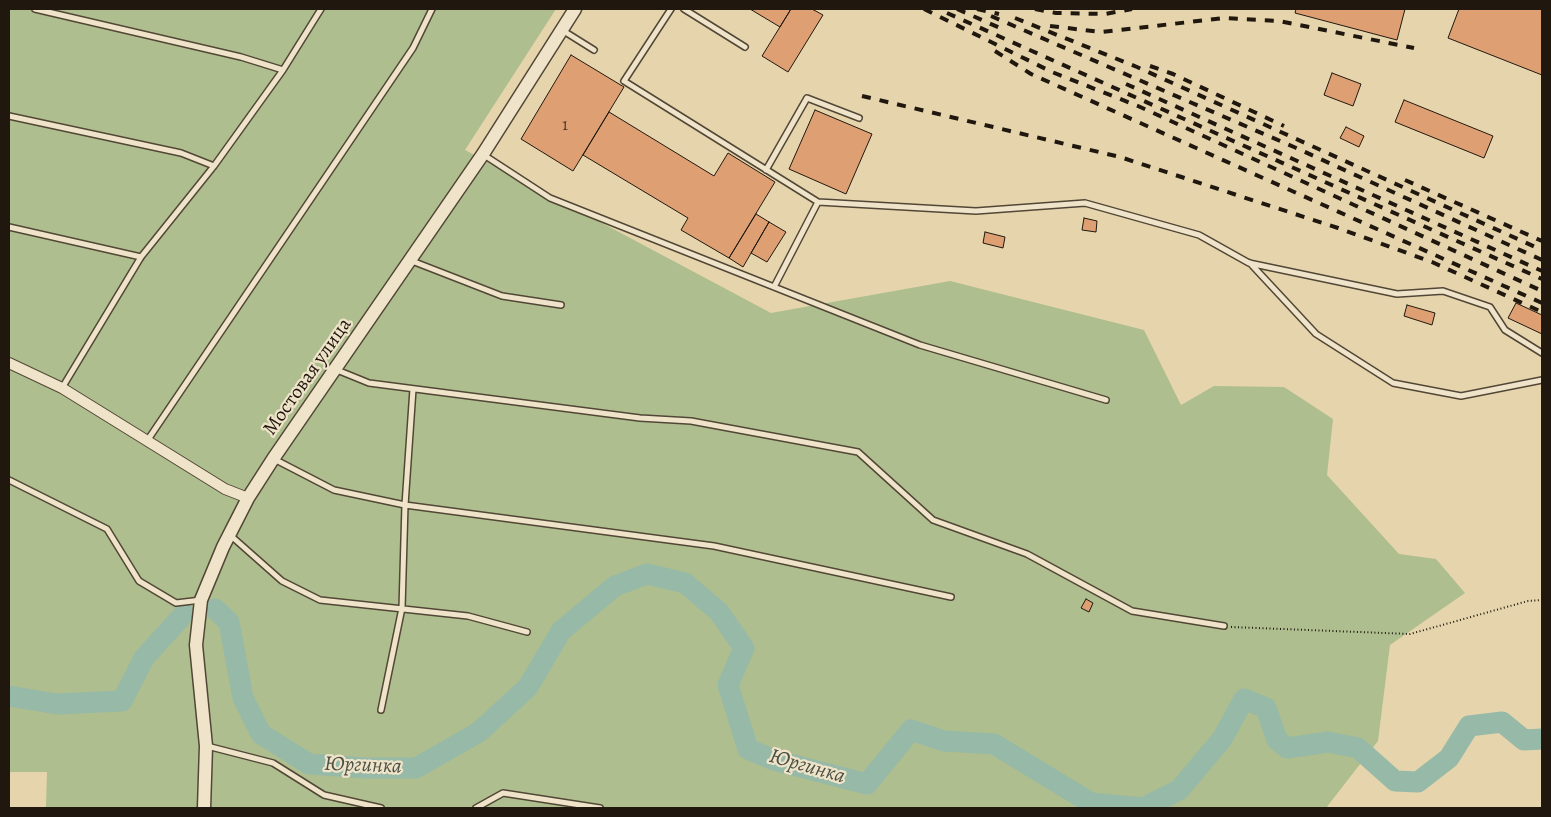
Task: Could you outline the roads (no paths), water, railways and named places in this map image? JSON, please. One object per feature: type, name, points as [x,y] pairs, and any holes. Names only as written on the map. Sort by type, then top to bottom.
[{"type":"street","name":"Мостовая улица","points":[[204,808],[206,746],[196,645],[201,600],[230,534],[248,498],[274,458],[337,370],[483,154],[575,9]]},
{"type":"street","points":[[9,363],[62,388],[225,489],[248,498]]},
{"type":"lane","points":[[35,9],[241,57],[283,70]]},
{"type":"lane","points":[[62,388],[141,257],[214,166],[283,70],[321,9]]},
{"type":"lane","points":[[147,441],[412,48],[432,9]]},
{"type":"lane","points":[[671,9],[624,81],[818,202],[976,211],[1086,203],[1199,235],[1249,263],[1316,334],[1393,383],[1461,396],[1542,380]]},
{"type":"lane","points":[[684,9],[745,47]]},
{"type":"lane","points":[[562,30],[594,50]]},
{"type":"lane","points":[[766,170],[807,98],[859,118]]},
{"type":"lane","points":[[9,116],[180,153],[214,166]]},
{"type":"lane","points":[[483,154],[550,198],[920,345],[1106,400]]},
{"type":"lane","points":[[774,287],[818,202]]},
{"type":"lane","points":[[9,227],[141,257]]},
{"type":"lane","points":[[411,261],[502,296],[561,305]]},
{"type":"lane","points":[[1249,263],[1397,294],[1444,291],[1490,306],[1505,330],[1542,353]]},
{"type":"lane","points":[[337,370],[370,383],[630,416],[691,421],[858,452],[933,520],[1027,554],[1132,611],[1224,626]]},
{"type":"lane","points":[[380,710],[402,608],[405,506],[413,389]]},
{"type":"lane","points":[[274,458],[334,490],[405,506],[714,546],[951,597]]},
{"type":"lane","points":[[9,480],[107,529],[139,581],[176,603],[201,600]]},
{"type":"lane","points":[[230,534],[282,581],[320,600],[468,616],[527,632]]},
{"type":"lane","points":[[206,746],[273,763],[324,795],[381,808]]},
{"type":"lane","points":[[476,808],[503,793],[600,808]]},
{"type":"waterway","name":"Юргинка","points":[[215,609],[229,622],[243,698],[261,734],[309,764],[365,768],[416,768],[479,732],[528,687],[561,631],[615,586],[647,574],[685,583],[719,612],[744,648],[728,685],[748,749],[774,760],[867,784],[911,730],[944,741],[994,744],[1091,803],[1143,808],[1179,790],[1222,739],[1244,699],[1266,708],[1277,740],[1287,748],[1328,742],[1358,748],[1395,781],[1418,782],[1449,758],[1469,726],[1502,722],[1524,740],[1542,739]]},
{"type":"waterway","name":"Юргинка","points":[[9,696],[57,704],[122,701],[144,658],[184,614]]},
{"type":"railway","points":[[924,9],[1052,72],[1138,106],[1542,291]]},
{"type":"railway","points":[[957,9],[1000,28]]},
{"type":"railway","points":[[977,9],[999,14]]},
{"type":"railway","points":[[1035,9],[1056,13],[1105,14],[1132,9]]},
{"type":"railway","points":[[947,13],[1542,279]]},
{"type":"railway","points":[[991,16],[1294,147],[1542,260]]},
{"type":"railway","points":[[1015,18],[1137,67],[1542,250]]},
{"type":"railway","points":[[1050,26],[1101,32],[1225,18],[1279,21],[1414,48]]},
{"type":"railway","points":[[995,51],[1031,74],[1542,303]]},
{"type":"railway","points":[[1150,66],[1173,74],[1284,126]]},
{"type":"railway","points":[[1126,84],[1542,271]]},
{"type":"railway","points":[[862,96],[1120,157],[1338,228],[1432,262],[1542,312]]},
{"type":"railway","points":[[1405,180],[1542,241]]}]
